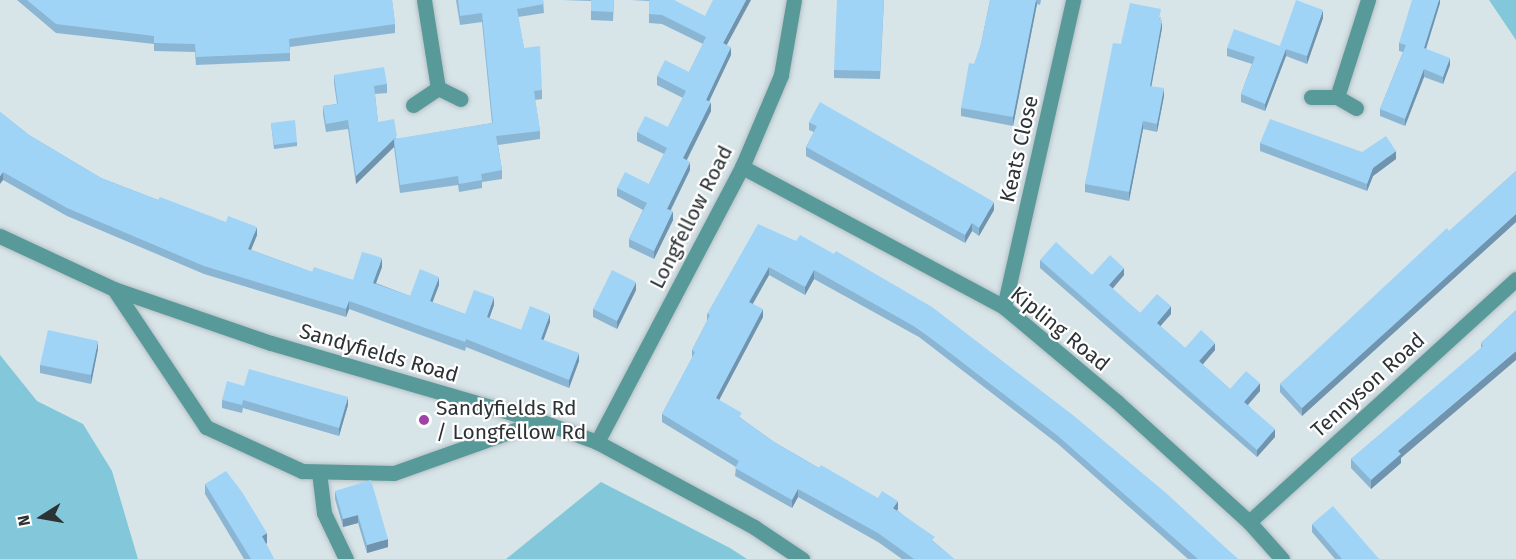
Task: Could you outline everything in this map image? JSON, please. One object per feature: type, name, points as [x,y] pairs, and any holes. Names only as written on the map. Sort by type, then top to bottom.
[{"type":"street","points":[[424,0],[438,88]]},
{"type":"street","name":"Longfellow Road","points":[[597,442],[742,168],[781,75],[795,0]]},
{"type":"street","name":"Keats Close","points":[[1004,308],[1073,0]]},
{"type":"street","points":[[1337,97],[1368,0]]},
{"type":"street","points":[[438,88],[461,99]]},
{"type":"street","points":[[413,105],[438,88]]},
{"type":"street","points":[[1311,97],[1337,97],[1356,108]]},
{"type":"street","name":"Kipling Road","points":[[742,168],[1004,308],[1116,401],[1249,522],[1282,559]]},
{"type":"street","name":"Sandyfields Road","points":[[0,236],[114,289],[271,343],[540,421],[597,442],[754,527],[802,559]]},
{"type":"street","name":"Tennyson Road","points":[[1249,522],[1516,279]]},
{"type":"street","points":[[114,289],[206,428],[302,471],[393,473],[540,421]]},
{"type":"street","points":[[319,472],[324,513],[346,559]]},
{"type":"shaded area","points":[[1489,0],[1516,0],[1516,40]]},
{"type":"shaded area","points":[[0,355],[37,401],[83,424],[112,471],[138,559],[0,559]]},
{"type":"shaded area","points":[[601,482],[730,548],[747,559],[506,559]]},
{"type":"building","points":[[27,0],[392,0],[395,24],[289,39],[290,53],[196,57],[195,44],[154,43],[154,36],[56,24]]},
{"type":"building","points":[[458,0],[543,0],[544,4],[517,9],[524,48],[540,46],[542,90],[534,91],[540,131],[496,136],[502,170],[481,174],[482,180],[459,184],[458,176],[400,185],[394,139],[493,123],[482,13],[460,16]]},
{"type":"building","points":[[591,0],[614,0],[613,12],[591,11]]},
{"type":"building","points":[[649,0],[674,0],[705,16],[713,0],[746,0],[723,43],[731,47],[706,100],[711,102],[683,158],[690,162],[667,209],[673,211],[654,251],[629,239],[647,203],[617,188],[625,172],[649,184],[667,148],[637,132],[645,116],[668,127],[686,91],[657,76],[665,60],[689,72],[706,37],[662,15],[649,14]]},
{"type":"building","points":[[837,0],[884,0],[880,71],[834,70]]},
{"type":"building","points":[[990,0],[1036,0],[1013,117],[961,108],[969,63],[974,64],[981,44]]},
{"type":"building","points":[[1296,0],[1323,10],[1307,56],[1286,49],[1265,104],[1241,94],[1255,57],[1227,48],[1234,29],[1280,46]]},
{"type":"building","points":[[1412,0],[1439,0],[1424,48],[1450,58],[1443,77],[1424,69],[1405,119],[1380,109],[1406,45],[1399,43]]},
{"type":"building","points":[[1130,3],[1161,9],[1159,19],[1162,20],[1150,86],[1164,88],[1157,124],[1143,121],[1129,192],[1085,184],[1113,43],[1121,44]]},
{"type":"building","points":[[384,67],[387,84],[374,86],[378,122],[394,119],[397,136],[356,176],[348,120],[326,124],[323,106],[338,104],[334,75]]},
{"type":"building","points":[[820,102],[994,202],[979,228],[972,223],[965,235],[806,147],[817,126],[809,122]]},
{"type":"building","points":[[0,112],[29,135],[101,178],[158,200],[160,197],[226,222],[228,216],[257,227],[248,249],[312,272],[314,267],[353,280],[362,252],[373,255],[382,258],[373,283],[410,296],[420,269],[439,277],[430,301],[465,314],[474,290],[494,297],[487,317],[521,330],[530,306],[550,314],[541,339],[579,353],[569,380],[466,339],[465,342],[349,301],[346,309],[204,266],[67,208],[3,172],[0,176]]},
{"type":"building","points":[[1270,119],[1362,152],[1386,136],[1396,151],[1373,168],[1367,184],[1260,143]]},
{"type":"building","points":[[295,120],[297,142],[274,145],[271,123]]},
{"type":"building","points":[[1516,171],[1516,214],[1302,408],[1280,384],[1447,228],[1449,231]]},
{"type":"building","points":[[758,224],[796,241],[800,235],[834,254],[836,251],[932,307],[1074,416],[1166,493],[1238,559],[1198,559],[1058,436],[919,329],[814,270],[805,287],[769,267],[749,302],[763,309],[716,398],[742,413],[739,417],[774,442],[819,468],[821,465],[878,498],[882,491],[898,501],[893,508],[935,537],[932,540],[954,559],[914,559],[878,533],[798,489],[792,500],[735,468],[739,461],[662,414],[695,352],[692,350],[710,315],[707,314]]},
{"type":"building","points":[[1056,242],[1092,275],[1110,255],[1124,268],[1109,285],[1140,313],[1157,294],[1171,306],[1157,323],[1185,348],[1201,330],[1215,343],[1199,361],[1230,389],[1246,371],[1260,383],[1244,402],[1275,429],[1257,450],[1040,260]]},
{"type":"building","points":[[612,270],[636,282],[617,321],[593,309]]},
{"type":"building","points":[[1516,310],[1516,351],[1398,451],[1401,454],[1371,480],[1351,459],[1483,346],[1481,343]]},
{"type":"building","points":[[48,330],[98,341],[91,375],[40,365]]},
{"type":"building","points":[[249,369],[348,397],[339,428],[243,400],[242,405],[222,400],[227,381],[244,386]]},
{"type":"building","points":[[226,471],[267,533],[262,536],[274,559],[251,559],[205,484]]},
{"type":"building","points":[[371,480],[388,539],[367,545],[358,515],[343,519],[335,491]]},
{"type":"building","points":[[1333,506],[1379,559],[1342,559],[1312,524]]},
{"type":"place","name":"Sandyfields Rd / Longfellow Rd","points":[[424,420]]}]
